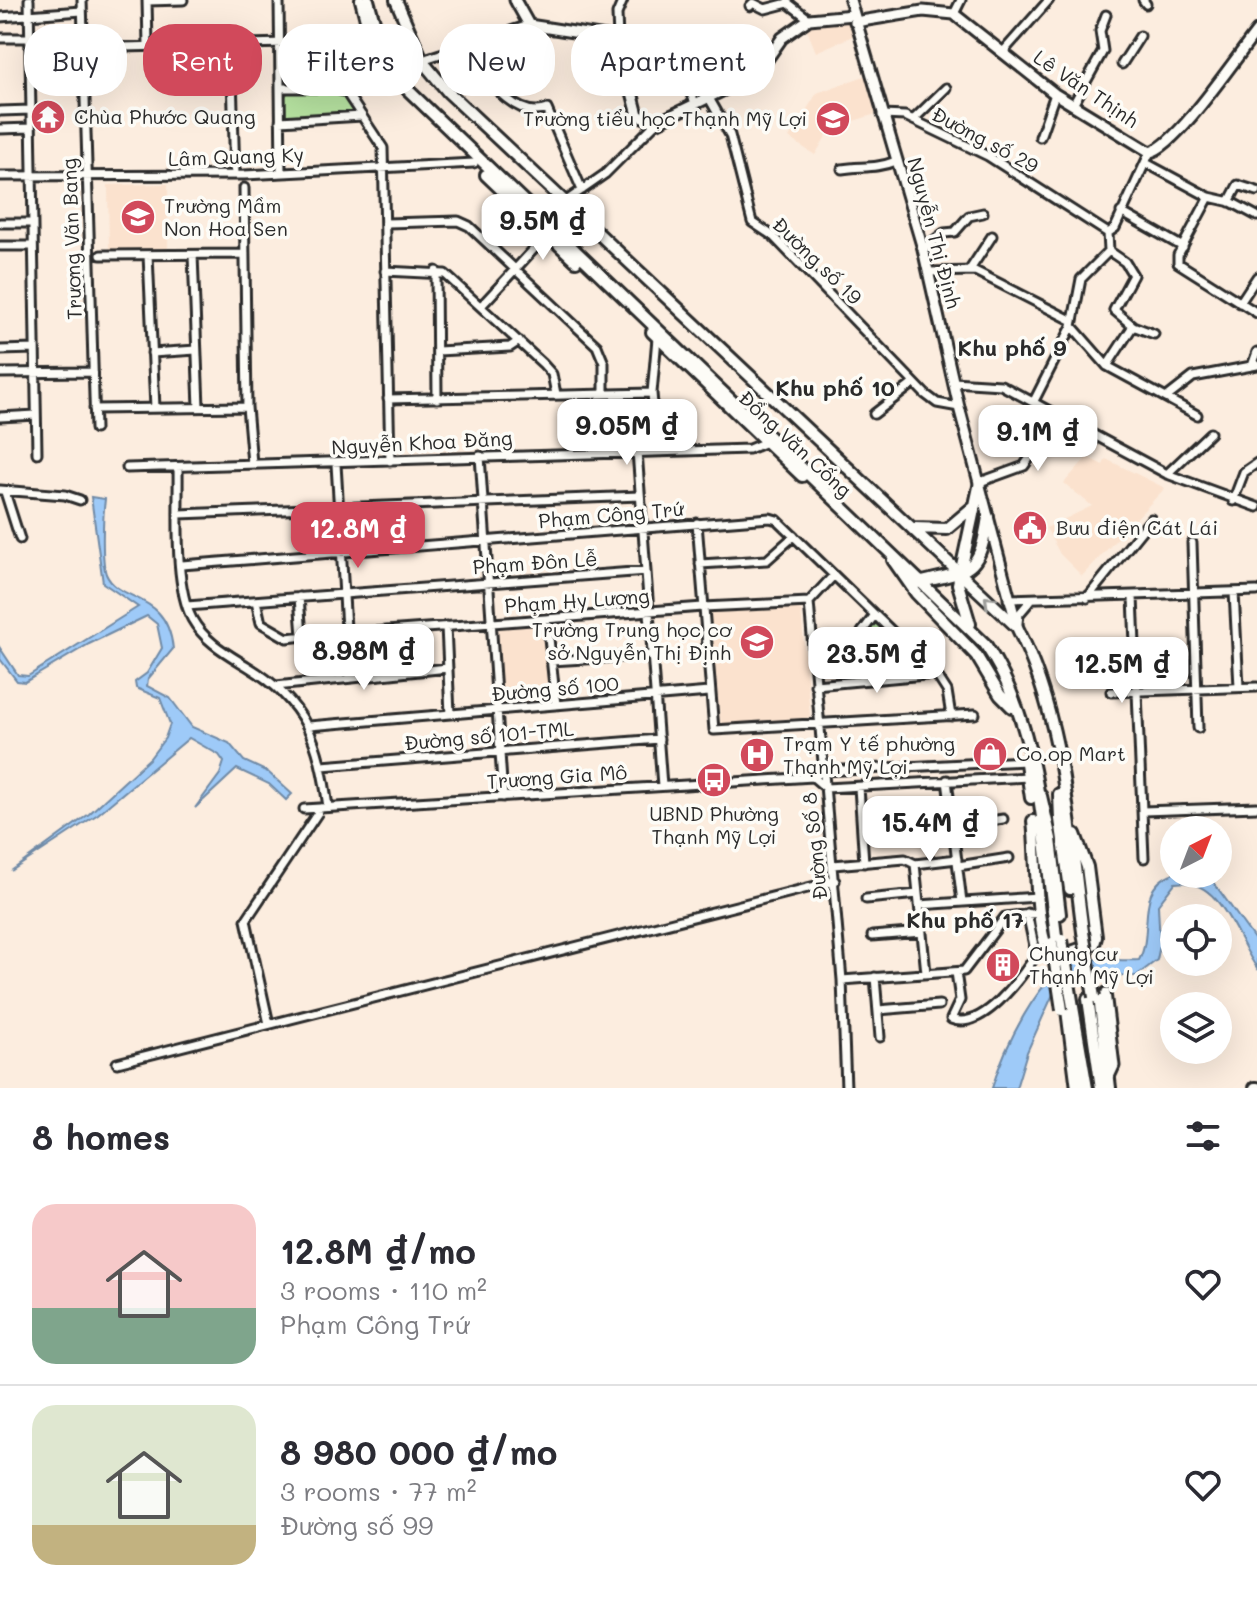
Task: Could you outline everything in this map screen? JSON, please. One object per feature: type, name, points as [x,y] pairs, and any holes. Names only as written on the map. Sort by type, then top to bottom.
[{"type":"main road","name":"Đồng Văn Cống","points":[[361,0],[367,24]]},
{"type":"main road","name":"Đồng Văn Cống","points":[[368,0],[378,36],[399,78],[547,235],[658,334],[766,442],[889,552],[929,580]]},
{"type":"main road","name":"Đồng Văn Cống","points":[[396,0],[423,62],[448,92],[721,346]]},
{"type":"main road","name":"Đồng Văn Cống","points":[[404,0],[428,58],[459,96],[1017,627]]},
{"type":"main road","name":"Đồng Văn Cống","points":[[409,96],[889,552],[910,585],[959,635],[1000,695],[1015,706]]},
{"type":"main road","points":[[980,482],[961,574],[960,594],[974,641],[1015,706],[1033,779],[1048,818],[1057,942]]},
{"type":"main road","points":[[907,523],[928,531],[947,529],[963,519],[977,502]]},
{"type":"main road","points":[[910,585],[961,574],[981,551],[988,517]]},
{"type":"main road","points":[[898,566],[910,578],[929,580],[972,630]]},
{"type":"main road","name":"Nguyễn Thị Định","points":[[1017,627],[1052,693],[1060,727],[1083,932]]},
{"type":"main road","name":"Nguyễn Thị Định","points":[[1033,659],[1059,752],[1072,835]]},
{"type":"main road","name":"Nguyễn Thị Định","points":[[1059,752],[1060,819],[1083,932]]},
{"type":"main road","points":[[1033,779],[1038,897],[1033,913],[1049,956],[1062,957],[1094,944],[1096,927],[1087,867],[1072,835]]},
{"type":"main road","points":[[1033,779],[1035,813],[1068,1008],[1077,1088]]},
{"type":"main road","points":[[1083,932],[1097,996],[1110,1083]]},
{"type":"main road","points":[[1097,996],[1101,1088]]},
{"type":"main road","points":[[1068,1008],[1087,1088]]},
{"type":"street","points":[[29,0],[29,24]]},
{"type":"street","name":"Trương Văn Bang","points":[[82,0],[82,24]]},
{"type":"street","points":[[148,24],[147,1],[183,0]]},
{"type":"street","points":[[279,0],[279,24]]},
{"type":"street","points":[[515,0],[528,24]]},
{"type":"street","points":[[617,24],[617,14],[623,0]]},
{"type":"street","name":"Nguyễn Thị Định","points":[[850,0],[923,249],[959,407],[1017,627]]},
{"type":"street","points":[[569,199],[605,174],[656,123],[757,74],[782,38],[809,19],[854,19],[923,11],[954,14],[961,0]]},
{"type":"street","points":[[1002,53],[1049,0]]},
{"type":"street","points":[[750,6],[753,3],[765,9],[789,1],[809,19]]},
{"type":"street","points":[[0,17],[82,11]]},
{"type":"street","name":"Lê Văn Thịnh","points":[[954,14],[1055,94],[1150,152],[1161,150],[1177,133],[1257,31]]},
{"type":"street","points":[[1073,105],[1103,51],[1100,31],[1106,15]]},
{"type":"street","points":[[1122,64],[1140,36]]},
{"type":"street","points":[[0,38],[24,38]]},
{"type":"street","points":[[428,58],[439,55]]},
{"type":"street","points":[[913,120],[946,88]]},
{"type":"street","points":[[1040,137],[1055,94]]},
{"type":"street","points":[[31,96],[37,453]]},
{"type":"street","name":"Trương Văn Bang","points":[[84,96],[95,429]]},
{"type":"street","points":[[233,96],[235,175]]},
{"type":"street","points":[[280,96],[281,172]]},
{"type":"street","points":[[346,96],[383,148],[390,461]]},
{"type":"street","points":[[508,96],[528,112],[547,109],[582,190]]},
{"type":"street","points":[[633,96],[638,115],[656,123]]},
{"type":"street","points":[[692,96],[696,104]]},
{"type":"street","name":"Đường số 19","points":[[709,98],[730,135],[752,222],[773,236],[914,383],[937,403],[959,407]]},
{"type":"street","points":[[0,111],[31,110]]},
{"type":"street","name":"Đường số 29","points":[[882,115],[897,113],[1015,171],[1108,233]]},
{"type":"street","points":[[280,121],[362,116]]},
{"type":"street","points":[[0,129],[31,128]]},
{"type":"street","points":[[1034,401],[1072,323],[1081,279],[1109,251],[1108,233],[1150,152]]},
{"type":"street","name":"Lâm Quang Ky","points":[[0,176],[235,175],[477,161]]},
{"type":"street","points":[[842,169],[861,166],[875,169],[896,161]]},
{"type":"street","points":[[1146,163],[1209,197],[1229,202],[1257,216]]},
{"type":"street","points":[[1229,202],[1238,185],[1257,191]]},
{"type":"street","points":[[244,188],[247,407],[252,463]]},
{"type":"street","points":[[1209,197],[1178,263],[1257,313]]},
{"type":"street","points":[[1121,212],[1183,247]]},
{"type":"street","points":[[923,249],[944,233],[955,232],[969,216],[983,213]]},
{"type":"street","points":[[386,223],[458,221],[469,226],[597,346],[604,363],[604,392]]},
{"type":"street","points":[[0,223],[33,223]]},
{"type":"street","points":[[482,305],[547,235]]},
{"type":"street","points":[[969,271],[992,236]]},
{"type":"street","points":[[0,246],[33,246]]},
{"type":"street","points":[[1109,251],[1125,262],[1133,275],[1114,310],[1133,326],[1154,334]]},
{"type":"street","points":[[101,255],[245,254]]},
{"type":"street","points":[[148,255],[155,408]]},
{"type":"street","points":[[193,255],[199,407]]},
{"type":"street","points":[[385,271],[436,271],[452,279],[552,374],[556,394]]},
{"type":"street","points":[[436,271],[437,399]]},
{"type":"street","points":[[928,272],[975,271],[1072,323],[1107,366],[1197,415]]},
{"type":"street","points":[[1240,303],[1257,277]]},
{"type":"street","points":[[1107,366],[1133,326]]},
{"type":"street","points":[[657,452],[652,393],[658,334]]},
{"type":"street","points":[[438,351],[510,347],[519,341]]},
{"type":"street","points":[[0,350],[35,349]]},
{"type":"street","points":[[152,353],[196,350]]},
{"type":"street","points":[[1166,398],[1193,377],[1255,365],[1257,352]]},
{"type":"street","points":[[0,373],[92,372]]},
{"type":"street","points":[[953,382],[1001,385],[1167,474],[1233,501],[1257,507]]},
{"type":"street","points":[[874,414],[914,383]]},
{"type":"street","points":[[388,399],[652,393]]},
{"type":"street","points":[[94,409],[247,407]]},
{"type":"street","points":[[0,417],[36,415]]},
{"type":"street","points":[[980,482],[1024,466],[1059,416]]},
{"type":"street","points":[[1167,474],[1210,433]]},
{"type":"street","name":"Nguyễn Khoa Đăng","points":[[127,468],[749,449],[766,442]]},
{"type":"street","points":[[637,451],[662,786]]},
{"type":"street","points":[[480,456],[503,797]]},
{"type":"street","points":[[1233,501],[1244,472],[1257,463]]},
{"type":"street","points":[[336,464],[349,678]]},
{"type":"street","points":[[178,467],[187,606],[201,632],[214,646],[276,686],[309,726],[322,766],[324,808],[246,920],[269,1024]]},
{"type":"street","points":[[20,539],[2,491],[65,495],[80,500]]},
{"type":"street","points":[[179,514],[640,496]]},
{"type":"street","name":"Phạm Công Trứ","points":[[182,565],[770,518],[777,520],[936,674],[947,691],[951,716]]},
{"type":"street","points":[[1087,598],[1151,519]]},
{"type":"street","points":[[697,523],[712,725],[718,732],[975,714]]},
{"type":"street","points":[[700,564],[767,560],[794,536]]},
{"type":"street","points":[[1192,543],[1198,728]]},
{"type":"street","name":"Phạm Đôn Lễ","points":[[187,606],[646,571]]},
{"type":"street","points":[[809,602],[834,575]]},
{"type":"street","points":[[1008,599],[1257,591]]},
{"type":"street","points":[[1234,592],[1239,687]]},
{"type":"street","points":[[299,597],[302,636]]},
{"type":"street","points":[[1133,597],[1144,858]]},
{"type":"street","points":[[1017,627],[1019,614],[1033,599]]},
{"type":"street","points":[[256,601],[261,623],[267,629],[287,638],[321,634]]},
{"type":"street","name":"Phạm Hy Lượng","points":[[346,634],[809,602]]},
{"type":"street","name":"Đường Số 8","points":[[809,602],[835,881],[846,1088]]},
{"type":"street","points":[[863,680],[862,632],[874,616]]},
{"type":"street","points":[[547,619],[556,705]]},
{"type":"street","points":[[446,626],[450,714]]},
{"type":"street","points":[[551,661],[652,655]]},
{"type":"street","points":[[276,686],[448,668]]},
{"type":"street","points":[[815,685],[936,674]]},
{"type":"street","points":[[1111,692],[1257,687]]},
{"type":"street","name":"Đường số 100","points":[[309,726],[709,692]]},
{"type":"street","name":"Đường số 101-TML","points":[[322,766],[659,739]]},
{"type":"street","name":"Trương Gia Mô","points":[[304,809],[813,777],[823,771],[1029,761]]},
{"type":"street","points":[[1010,763],[1012,778]]},
{"type":"street","points":[[813,777],[826,788],[947,780],[1033,779]]},
{"type":"street","points":[[947,780],[962,902]]},
{"type":"street","points":[[859,787],[864,863]]},
{"type":"street","points":[[1143,811],[1257,807]]},
{"type":"street","points":[[952,827],[1003,819]]},
{"type":"street","points":[[833,865],[905,859],[915,864],[1009,858]]},
{"type":"street","points":[[915,864],[926,973]]},
{"type":"street","points":[[117,1063],[835,881]]},
{"type":"street","points":[[866,899],[918,894]]},
{"type":"street","points":[[919,905],[1038,897]]},
{"type":"street","points":[[842,980],[956,972],[970,966],[1005,917],[1033,913],[1036,955],[986,1015],[958,1022],[951,1019],[960,1000],[956,972]]},
{"type":"street","points":[[872,936],[922,932]]},
{"type":"street","points":[[875,977],[880,1037]]},
{"type":"street","points":[[878,1010],[939,1005]]},
{"type":"shaded area","points":[[850,18],[855,35],[816,52],[805,25]]},
{"type":"shaded area","name":"Trường tiểu học Thạnh Mỹ Lợi","points":[[867,75],[879,113],[831,128],[815,155],[789,138],[817,93]]},
{"type":"shaded area","name":"Trường Mầm Non Hoa Sen","points":[[168,184],[168,250],[109,250],[108,185]]},
{"type":"shaded area","points":[[1087,457],[1103,465],[1106,459],[1165,488],[1082,576],[1060,554],[1046,528],[1092,506],[1064,483]]},
{"type":"shaded area","name":"Trường Trung học cơ sở Nguyễn Thị Định","points":[[796,605],[801,611],[810,716],[805,721],[721,726],[709,613],[713,609]]},
{"type":"shaded area","points":[[539,625],[545,629],[549,700],[506,705],[502,701],[497,631],[503,627]]},
{"type":"green space","points":[[285,96],[345,96],[353,115],[289,118],[284,115]]},
{"type":"green space","points":[[874,622],[917,661],[918,673],[870,676],[864,672],[865,628]]},
{"type":"water","points":[[91,497],[105,499],[103,548],[106,574],[121,590],[153,607],[169,630],[173,649],[148,679],[147,686],[170,698],[192,727],[229,743],[244,761],[268,772],[292,794],[286,800],[269,784],[237,769],[195,808],[220,774],[224,762],[219,755],[189,738],[98,814],[11,871],[89,814],[150,758],[165,738],[170,724],[160,698],[136,688],[135,682],[147,673],[162,648],[157,624],[147,616],[89,644],[25,682],[17,681],[0,659],[0,648],[18,675],[28,676],[138,607],[103,583]]},
{"type":"water","points":[[1160,881],[1160,888],[1171,888],[1158,905],[1160,945],[1157,960],[1136,976],[1089,974],[1054,992],[1027,1052],[1016,1088],[992,1088],[1013,1035],[1049,980],[1077,961],[1139,960],[1153,889]]},
{"type":"water","points":[[1218,888],[1229,904],[1219,904],[1204,889]]},
{"type":"water","points":[[1232,908],[1257,943],[1257,968],[1232,925]]},
{"type":"place","name":"Chùa Phước Quang","points":[[48,117]]},
{"type":"place","name":"Trường tiểu học Thạnh Mỹ Lợi","points":[[833,119]]},
{"type":"place","name":"Trường Mầm Non Hoa Sen","points":[[138,217]]},
{"type":"place","name":"Bưu điện Cát Lái","points":[[1030,528]]},
{"type":"place","name":"Trường Trung học cơ sở Nguyễn Thị Định","points":[[757,642]]},
{"type":"place","name":"Co.op Mart","points":[[990,754]]},
{"type":"place","name":"Trạm Y tế phường Thạnh Mỹ Lợi","points":[[757,755]]},
{"type":"place","name":"UBND Phường Thạnh Mỹ Lợi","points":[[714,780]]},
{"type":"place","name":"Chung cư Thạnh Mỹ Lợi","points":[[1003,965]]},
{"type":"district","name":"Khu phố 9","points":[[1012,348]]},
{"type":"district","name":"Khu phố 10","points":[[835,388]]},
{"type":"district","name":"Khu phố 17","points":[[965,920]]}]
